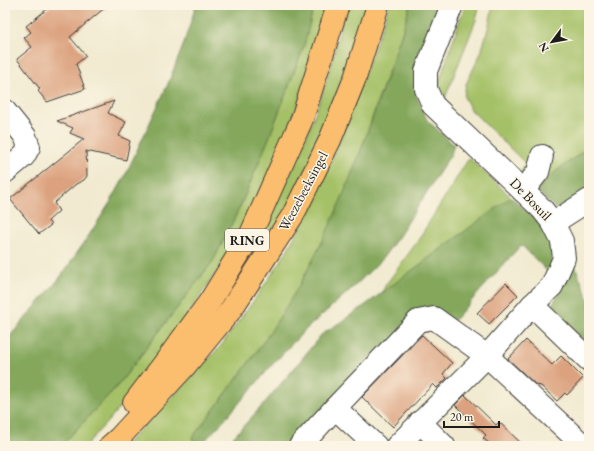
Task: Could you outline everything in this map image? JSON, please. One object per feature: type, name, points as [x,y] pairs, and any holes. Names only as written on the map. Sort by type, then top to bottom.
[{"type":"main road","name":"Weezebeeksingel","points":[[100,446],[163,365],[210,301],[250,236],[302,119],[338,5]]},
{"type":"main road","name":"Weezebeeksingel","points":[[110,446],[185,366],[230,311],[293,215],[330,140],[355,78],[378,5]]},
{"type":"street","name":"De Bosuil","points":[[397,446],[487,356],[532,305],[552,286],[564,258],[562,241],[554,224],[542,209],[433,105],[426,89],[426,71],[452,5]]},
{"type":"street","points":[[5,111],[25,136],[29,147],[24,156],[5,172]]},
{"type":"street","points":[[523,190],[538,172],[542,156]]},
{"type":"street","points":[[554,224],[589,200]]},
{"type":"street","points":[[532,305],[589,360]]},
{"type":"street","points":[[300,446],[418,321],[434,318],[487,356],[584,446]]},
{"type":"street","points":[[335,408],[376,446]]},
{"type":"street","points":[[420,422],[444,446]]},
{"type":"green space","points":[[196,5],[314,5],[304,46],[269,138],[240,207],[213,261],[119,384],[61,446],[5,446],[5,342],[59,279],[111,201],[124,178],[167,86],[183,46]]},
{"type":"green space","points":[[314,5],[330,5],[307,83],[250,221],[153,367],[109,420],[85,446],[61,446],[119,384],[213,261],[240,207],[269,138],[304,46]]},
{"type":"green space","points":[[346,5],[371,5],[343,88],[287,213],[262,243],[258,238],[289,177],[310,127],[327,80]]},
{"type":"green space","points":[[389,5],[410,5],[403,30],[363,145],[336,214],[324,240],[296,290],[260,347],[192,438],[197,446],[124,446],[220,347],[281,261],[301,225],[339,143]]},
{"type":"green space","points":[[410,5],[447,5],[417,82],[416,95],[427,120],[454,145],[451,154],[399,236],[382,259],[359,282],[304,331],[227,417],[200,446],[197,446],[192,438],[238,377],[281,315],[295,293],[322,242],[349,182],[372,120],[404,27]]},
{"type":"green space","points":[[465,5],[480,5],[476,20],[443,103],[439,96],[439,82]]},
{"type":"green space","points":[[493,5],[589,5],[589,147],[555,172],[537,191],[517,174],[526,164],[471,110],[464,97],[466,84],[481,53]]},
{"type":"green space","points":[[589,147],[589,188],[557,210],[537,191],[555,172]]},
{"type":"green space","points":[[469,158],[511,197],[382,293],[385,286],[417,242]]},
{"type":"green space","points":[[511,197],[535,219],[546,232],[552,253],[551,275],[521,245],[449,326],[431,311],[295,446],[225,446],[261,407],[321,335],[360,309]]},
{"type":"green space","points":[[573,261],[589,301],[589,354],[552,318],[551,307],[571,271]]},
{"type":"building","points":[[52,5],[108,5],[70,37],[86,56],[76,64],[85,89],[47,102],[38,91],[40,89],[17,59],[32,47],[24,38],[31,32],[26,26]]},
{"type":"building","points":[[114,101],[108,113],[126,122],[119,136],[130,141],[126,160],[86,151],[87,176],[54,203],[59,211],[48,221],[51,225],[39,234],[10,199],[84,139],[70,133],[73,128],[57,121]]},
{"type":"building","points":[[506,283],[518,295],[489,324],[477,313]]},
{"type":"building","points":[[422,335],[452,363],[443,374],[447,378],[437,388],[433,384],[393,427],[362,397]]},
{"type":"building","points":[[526,340],[552,365],[561,356],[583,378],[567,395],[565,393],[557,401],[541,386],[536,385],[508,359]]},
{"type":"building","points":[[465,395],[496,425],[499,422],[524,446],[492,446],[483,438],[486,435],[455,405]]}]
